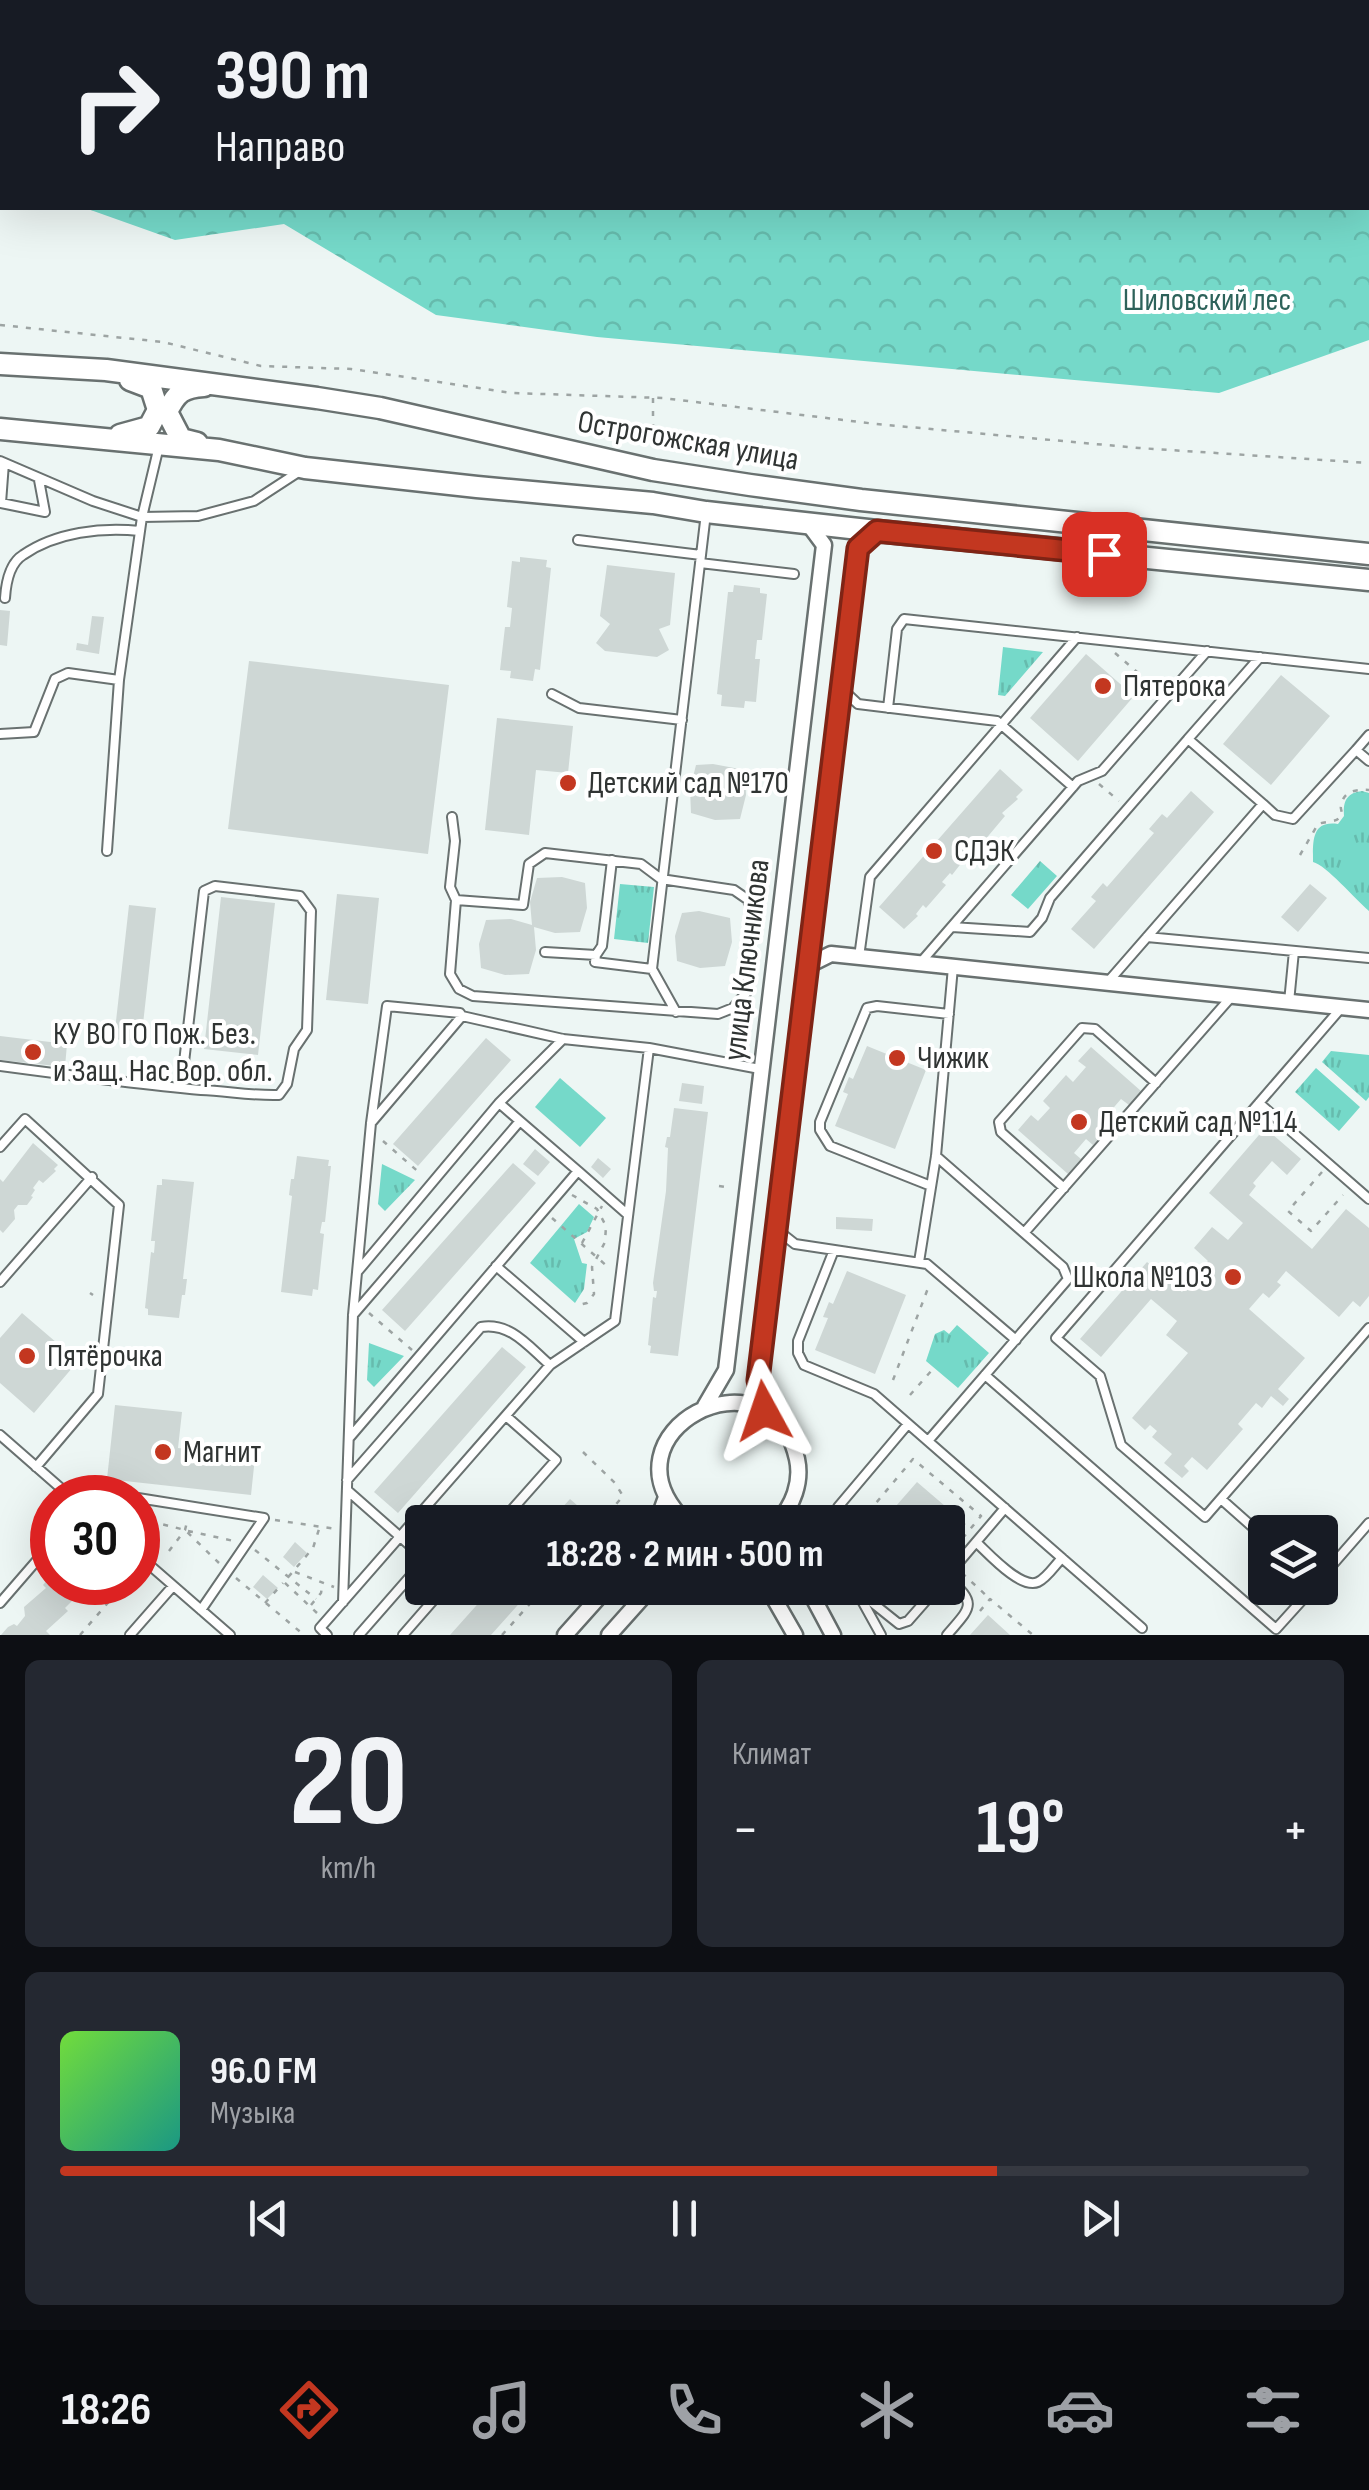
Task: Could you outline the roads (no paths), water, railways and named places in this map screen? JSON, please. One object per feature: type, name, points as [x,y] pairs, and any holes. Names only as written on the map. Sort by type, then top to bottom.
[{"type":"street","name":"Острогожская улица","points":[[0,364],[106,370],[380,408],[653,470],[750,485],[1369,554]]},
{"type":"street","points":[[98,438],[134,434],[149,427],[158,410],[151,388],[106,370]]},
{"type":"street","points":[[220,384],[188,387],[176,394],[168,412],[181,439],[306,468],[1369,580]]},
{"type":"street","points":[[0,429],[219,450]]},
{"type":"street","name":"улица Ключникова","points":[[705,1406],[726,1370],[801,760],[824,545],[806,522]]},
{"type":"street","name":"улица Ключникова","points":[[764,1411],[758,1380],[858,548],[877,531]]},
{"type":"street","points":[[811,934],[831,954]]},
{"type":"street","points":[[807,966],[831,954],[1369,1010]]},
{"type":"street","points":[[663,1505],[661,1466],[665,1446],[686,1416],[705,1406],[740,1403],[764,1411],[780,1425],[793,1445],[798,1464],[792,1505]]},
{"type":"street","points":[[665,1500],[670,1505]]},
{"type":"street","points":[[568,1632],[593,1605]]},
{"type":"street","points":[[610,1635],[636,1605]]},
{"type":"street","points":[[778,1605],[795,1635]]},
{"type":"street","points":[[817,1605],[833,1635]]},
{"type":"lane","points":[[108,851],[119,680],[142,518],[160,444]]},
{"type":"lane","points":[[40,480],[45,512],[1,503],[2,462],[142,518],[198,516],[254,501],[306,468]]},
{"type":"lane","points":[[676,1012],[652,969],[706,512]]},
{"type":"lane","points":[[4,598],[7,580],[21,556],[68,535],[112,528],[140,531]]},
{"type":"lane","points":[[578,540],[794,574]]},
{"type":"lane","points":[[888,708],[897,629],[904,619],[1369,668]]},
{"type":"lane","points":[[859,957],[870,877],[1077,637]]},
{"type":"lane","points":[[920,963],[1082,778],[1102,771],[1207,651]]},
{"type":"lane","points":[[952,927],[1030,932],[1042,918],[1050,898],[1260,657]]},
{"type":"lane","points":[[0,734],[34,732],[56,678],[68,673],[119,680]]},
{"type":"lane","points":[[842,690],[858,704],[997,721],[1074,787]]},
{"type":"lane","points":[[552,694],[579,708],[682,720]]},
{"type":"lane","points":[[839,717],[858,704]]},
{"type":"lane","points":[[1188,740],[1275,815],[1293,819],[1369,734]]},
{"type":"lane","points":[[1356,750],[1369,761]]},
{"type":"lane","points":[[1107,983],[1263,804]]},
{"type":"lane","points":[[452,817],[455,841],[450,887],[456,900],[450,974],[459,988],[473,996],[718,1014],[732,1008],[747,992],[754,914],[747,899],[734,890],[663,879],[641,864],[546,853],[529,864],[523,905],[456,900]]},
{"type":"lane","points":[[612,860],[602,946],[595,962],[652,969]]},
{"type":"lane","points":[[0,1066],[181,1088],[273,1095],[284,1090],[294,1049],[308,1030],[311,911],[300,896],[215,886],[204,891],[181,1088]]},
{"type":"lane","points":[[1147,937],[1369,958]]},
{"type":"lane","points":[[1289,1002],[1294,951]]},
{"type":"lane","points":[[544,952],[596,956]]},
{"type":"lane","points":[[918,1262],[936,1156],[953,967]]},
{"type":"lane","points":[[1024,1233],[1232,996]]},
{"type":"lane","points":[[340,1599],[353,1315],[371,1123],[387,1006],[460,1013],[563,1039],[649,1048],[760,1069]]},
{"type":"lane","points":[[931,1186],[830,1146],[820,1130],[820,1122],[867,1008],[949,1014]]},
{"type":"lane","points":[[1342,1008],[1056,1338],[1100,1376],[1120,1445],[1205,1517],[1369,1328]]},
{"type":"lane","points":[[371,1123],[462,1016]]},
{"type":"lane","points":[[1064,1188],[1001,1132],[999,1122],[1082,1028],[1095,1029],[1156,1083]]},
{"type":"lane","points":[[358,1271],[500,1104],[563,1039]]},
{"type":"lane","points":[[327,1635],[320,1628],[340,1599],[550,1366],[615,1322],[649,1048]]},
{"type":"lane","points":[[1259,1103],[1369,1199]]},
{"type":"lane","points":[[500,1104],[628,1214]]},
{"type":"lane","points":[[0,1148],[26,1119],[119,1205],[98,1394],[36,1466]]},
{"type":"lane","points":[[353,1315],[520,1121]]},
{"type":"lane","points":[[928,1442],[1068,1279],[1063,1267],[936,1156]]},
{"type":"lane","points":[[350,1438],[578,1171]]},
{"type":"lane","points":[[0,1282],[92,1177]]},
{"type":"lane","points":[[776,1229],[796,1244],[918,1262],[935,1270],[1016,1340]]},
{"type":"lane","points":[[773,1258],[796,1244]]},
{"type":"lane","points":[[834,1250],[798,1342],[798,1353],[810,1368],[874,1394],[1142,1628]]},
{"type":"lane","points":[[496,1266],[584,1342]]},
{"type":"lane","points":[[347,1485],[482,1328],[506,1328],[550,1366]]},
{"type":"lane","points":[[985,1376],[1248,1604]]},
{"type":"lane","points":[[506,1416],[556,1460],[516,1505]]},
{"type":"lane","points":[[839,1505],[908,1424]]},
{"type":"lane","points":[[0,1435],[46,1475]]},
{"type":"lane","points":[[347,1485],[405,1541]]},
{"type":"lane","points":[[1221,1499],[1248,1523]]},
{"type":"lane","points":[[160,1502],[264,1518],[201,1610]]},
{"type":"lane","points":[[965,1554],[1005,1508]]},
{"type":"lane","points":[[1338,1559],[1369,1524]]},
{"type":"lane","points":[[976,1542],[1015,1577],[1029,1584],[1041,1582],[1062,1558]]},
{"type":"lane","points":[[0,1603],[30,1568]]},
{"type":"lane","points":[[160,1574],[230,1635]]},
{"type":"lane","points":[[359,1635],[405,1580]]},
{"type":"lane","points":[[130,1635],[173,1586]]},
{"type":"lane","points":[[947,1635],[970,1604],[965,1592]]},
{"type":"lane","points":[[402,1635],[429,1605]]},
{"type":"lane","points":[[864,1605],[882,1635]]},
{"type":"lane","points":[[875,1605],[899,1624],[908,1621],[922,1605]]},
{"type":"lane","points":[[1249,1605],[1276,1628],[1297,1605]]},
{"type":"place","name":"Пятерока","points":[[1103,686]]},
{"type":"place","name":"Детский сад №170","points":[[568,783]]},
{"type":"place","name":"СДЭК","points":[[934,851]]},
{"type":"place","name":"КУ ВО ГО Пож. Без. и Защ. Нас Вор. обл.","points":[[33,1052]]},
{"type":"place","name":"Чижик","points":[[897,1058]]},
{"type":"place","name":"Детский сад №114","points":[[1079,1122]]},
{"type":"place","name":"Школа №103","points":[[1233,1277]]},
{"type":"place","name":"Пятёрочка","points":[[27,1356]]},
{"type":"place","name":"Магнит","points":[[163,1452]]},
{"type":"park label","name":"Шиловский лес","points":[[1207,300]]}]
